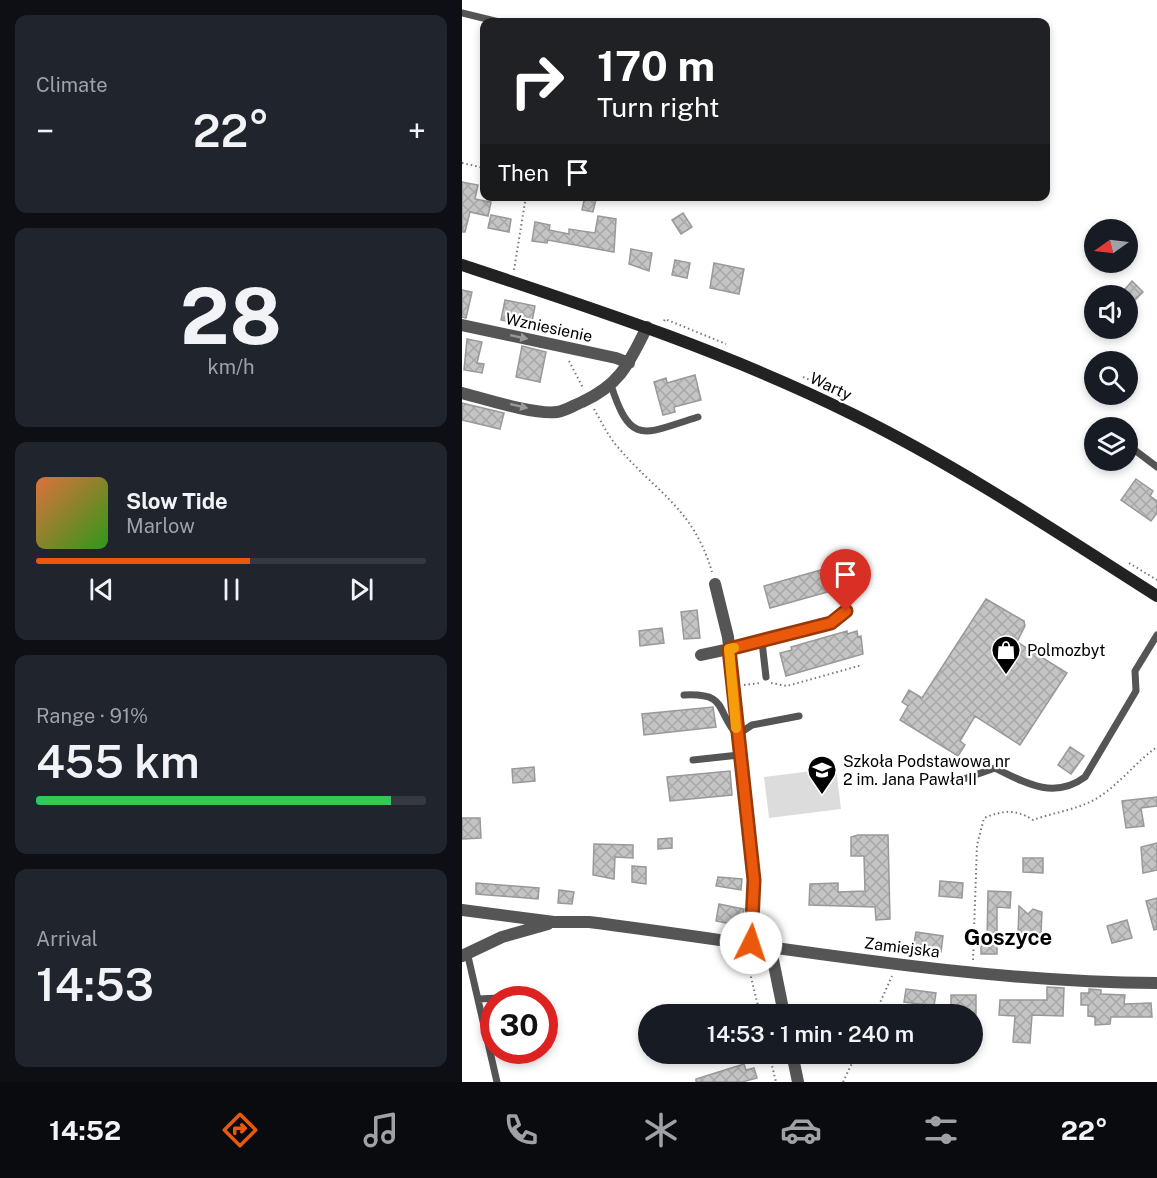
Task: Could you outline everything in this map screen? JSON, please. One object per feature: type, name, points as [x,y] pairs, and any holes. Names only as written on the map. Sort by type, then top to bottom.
[{"type":"main road","name":"Warty","points":[[462,265],[647,327],[752,368],[881,429],[984,488],[1157,596]]},
{"type":"street","name":"Wzniesienie","points":[[462,326],[616,358],[629,363]]},
{"type":"street","points":[[462,393],[556,413],[588,399],[611,385],[629,363],[647,327]]},
{"type":"street","points":[[715,584],[728,643],[754,880],[752,943]]},
{"type":"street","points":[[701,655],[728,643]]},
{"type":"street","name":"Zamiejska","points":[[462,910],[554,922],[589,922],[770,945],[895,964],[973,972],[1157,983]]},
{"type":"street","points":[[496,913],[502,919],[502,937]]},
{"type":"street","points":[[464,954],[502,937],[554,922]]},
{"type":"street","points":[[770,945],[782,1004]]},
{"type":"street","points":[[794,1064],[798,1082]]},
{"type":"lane","points":[[462,13],[483,18]]},
{"type":"lane","points":[[611,385],[626,420],[637,431],[646,432],[698,417]]},
{"type":"lane","points":[[1138,453],[1157,467]]},
{"type":"lane","points":[[728,643],[762,642],[831,623],[846,611]]},
{"type":"lane","points":[[931,780],[961,780],[995,768],[1046,789],[1065,788],[1076,784],[1085,777],[1136,691],[1135,671],[1157,635]]},
{"type":"lane","points":[[762,642],[766,677]]},
{"type":"lane","points":[[684,695],[704,694],[715,699],[737,735],[752,725],[799,716]]},
{"type":"lane","points":[[693,760],[739,755]]},
{"type":"lane","points":[[464,954],[478,999],[497,1082]]},
{"type":"path","points":[[462,163],[480,167]]},
{"type":"path","points":[[512,282],[525,201]]},
{"type":"path","points":[[565,347],[578,379]]},
{"type":"path","points":[[588,399],[616,445],[681,509],[695,531],[715,584]]},
{"type":"path","points":[[733,686],[767,683],[787,686],[862,665]]},
{"type":"path","points":[[973,972],[977,845],[984,818],[1008,810],[1023,813],[1033,820],[1090,802],[1114,785],[1138,760],[1157,747]]},
{"type":"path","points":[[752,943],[751,977],[758,1004]]},
{"type":"path","points":[[879,1004],[895,964]]},
{"type":"path","points":[[772,1064],[776,1082]]},
{"type":"path","points":[[843,1082],[852,1064]]},
{"type":"shaded area","points":[[836,768],[841,809],[769,818],[764,777]]},
{"type":"building","points":[[462,182],[478,185],[475,199],[491,202],[488,216],[470,212],[465,232],[462,232]]},
{"type":"building","points":[[584,201],[596,201],[593,212],[582,210]]},
{"type":"building","points":[[683,213],[692,227],[681,234],[672,220]]},
{"type":"building","points":[[491,215],[511,219],[509,232],[488,228]]},
{"type":"building","points":[[598,216],[616,219],[614,252],[548,240],[547,243],[532,241],[535,222],[550,225],[549,230],[569,234],[569,229],[595,233]]},
{"type":"building","points":[[631,249],[652,253],[649,271],[629,264]]},
{"type":"building","points":[[675,260],[690,263],[687,278],[672,275]]},
{"type":"building","points":[[714,263],[744,269],[739,294],[710,288]]},
{"type":"building","points":[[1138,287],[1143,292],[1138,297]]},
{"type":"building","points":[[462,290],[472,292],[466,318],[462,317]]},
{"type":"building","points":[[505,300],[535,306],[531,327],[501,320]]},
{"type":"building","points":[[467,339],[482,342],[477,363],[484,364],[482,373],[464,370]]},
{"type":"building","points":[[522,346],[546,352],[540,382],[516,377]]},
{"type":"building","points":[[695,375],[701,400],[674,407],[675,412],[663,415],[654,382],[666,378],[667,383]]},
{"type":"building","points":[[462,403],[504,413],[500,429],[462,420]]},
{"type":"building","points":[[1136,479],[1153,491],[1150,496],[1157,501],[1157,513],[1151,521],[1121,500]]},
{"type":"building","points":[[842,564],[849,586],[770,608],[764,586]]},
{"type":"building","points":[[986,599],[1024,621],[1025,626],[1017,642],[1067,673],[1020,745],[975,716],[960,741],[965,745],[958,756],[900,720],[908,706],[902,702],[909,690],[922,698]]},
{"type":"building","points":[[697,610],[700,638],[684,639],[681,612]]},
{"type":"building","points":[[662,628],[664,643],[640,646],[639,631]]},
{"type":"building","points":[[847,631],[847,634],[857,631],[858,637],[861,636],[863,654],[786,676],[780,653],[792,650],[791,647]]},
{"type":"building","points":[[713,707],[716,727],[644,735],[642,714]]},
{"type":"building","points":[[1070,747],[1084,756],[1071,774],[1058,765]]},
{"type":"building","points":[[534,767],[535,781],[513,783],[512,769]]},
{"type":"building","points":[[730,771],[732,795],[670,801],[667,777]]},
{"type":"building","points":[[1157,797],[1157,806],[1141,808],[1144,826],[1126,828],[1122,801]]},
{"type":"building","points":[[462,818],[480,818],[481,838],[462,839]]},
{"type":"building","points":[[888,835],[890,919],[876,920],[875,907],[809,905],[810,884],[838,883],[838,892],[865,891],[864,856],[851,856],[851,837]]},
{"type":"building","points":[[672,838],[672,848],[658,849],[658,839]]},
{"type":"building","points":[[1157,843],[1157,870],[1143,873],[1141,847]]},
{"type":"building","points":[[594,844],[633,845],[633,858],[615,857],[614,879],[593,875]]},
{"type":"building","points":[[1023,858],[1043,858],[1043,873],[1023,872]]},
{"type":"building","points":[[632,866],[646,867],[646,884],[632,882]]},
{"type":"building","points":[[718,877],[742,879],[741,890],[716,886]]},
{"type":"building","points":[[940,881],[963,883],[962,898],[939,896]]},
{"type":"building","points":[[476,883],[539,888],[538,899],[476,894]]},
{"type":"building","points":[[559,890],[574,892],[572,904],[558,903]]},
{"type":"building","points":[[988,891],[1011,892],[1010,908],[997,907],[997,954],[981,954],[981,942],[987,942]]},
{"type":"building","points":[[1157,898],[1157,929],[1154,930],[1146,901]]},
{"type":"building","points":[[719,904],[744,909],[741,926],[716,921]]},
{"type":"building","points":[[1019,906],[1028,914],[1033,909],[1042,912],[1041,933],[1018,935]]},
{"type":"building","points":[[1127,920],[1132,938],[1112,943],[1107,926]]},
{"type":"building","points":[[916,932],[943,936],[941,952],[913,948]]},
{"type":"building","points":[[1047,987],[1064,988],[1063,1016],[1032,1015],[1030,1043],[1013,1042],[1015,1016],[999,1015],[1000,1000],[1047,1000]]},
{"type":"building","points":[[906,989],[936,993],[934,1004],[904,1002]]},
{"type":"building","points":[[1089,989],[1101,990],[1101,994],[1125,995],[1124,1004],[1151,1003],[1152,1017],[1111,1017],[1110,1024],[1095,1025],[1095,1017],[1088,1016],[1088,1005],[1081,1005],[1081,993],[1089,993]]},
{"type":"building","points":[[951,995],[976,995],[976,1004],[951,1004]]},
{"type":"building","points":[[744,1064],[746,1070],[754,1068],[757,1078],[742,1082],[696,1082],[696,1079]]},
{"type":"slow traffic","points":[[734,648],[729,649],[736,728]]},
{"type":"place","name":"Polmozbyt","points":[[1006,676]]},
{"type":"place","name":"Szkoła Podstawowa nr 2 im. Jana Pawła II","points":[[822,796]]},
{"type":"district","name":"Goszyce","points":[[1008,937]]},
{"type":"route","points":[[751,943],[754,880],[729,649],[831,623],[846,611]]}]
